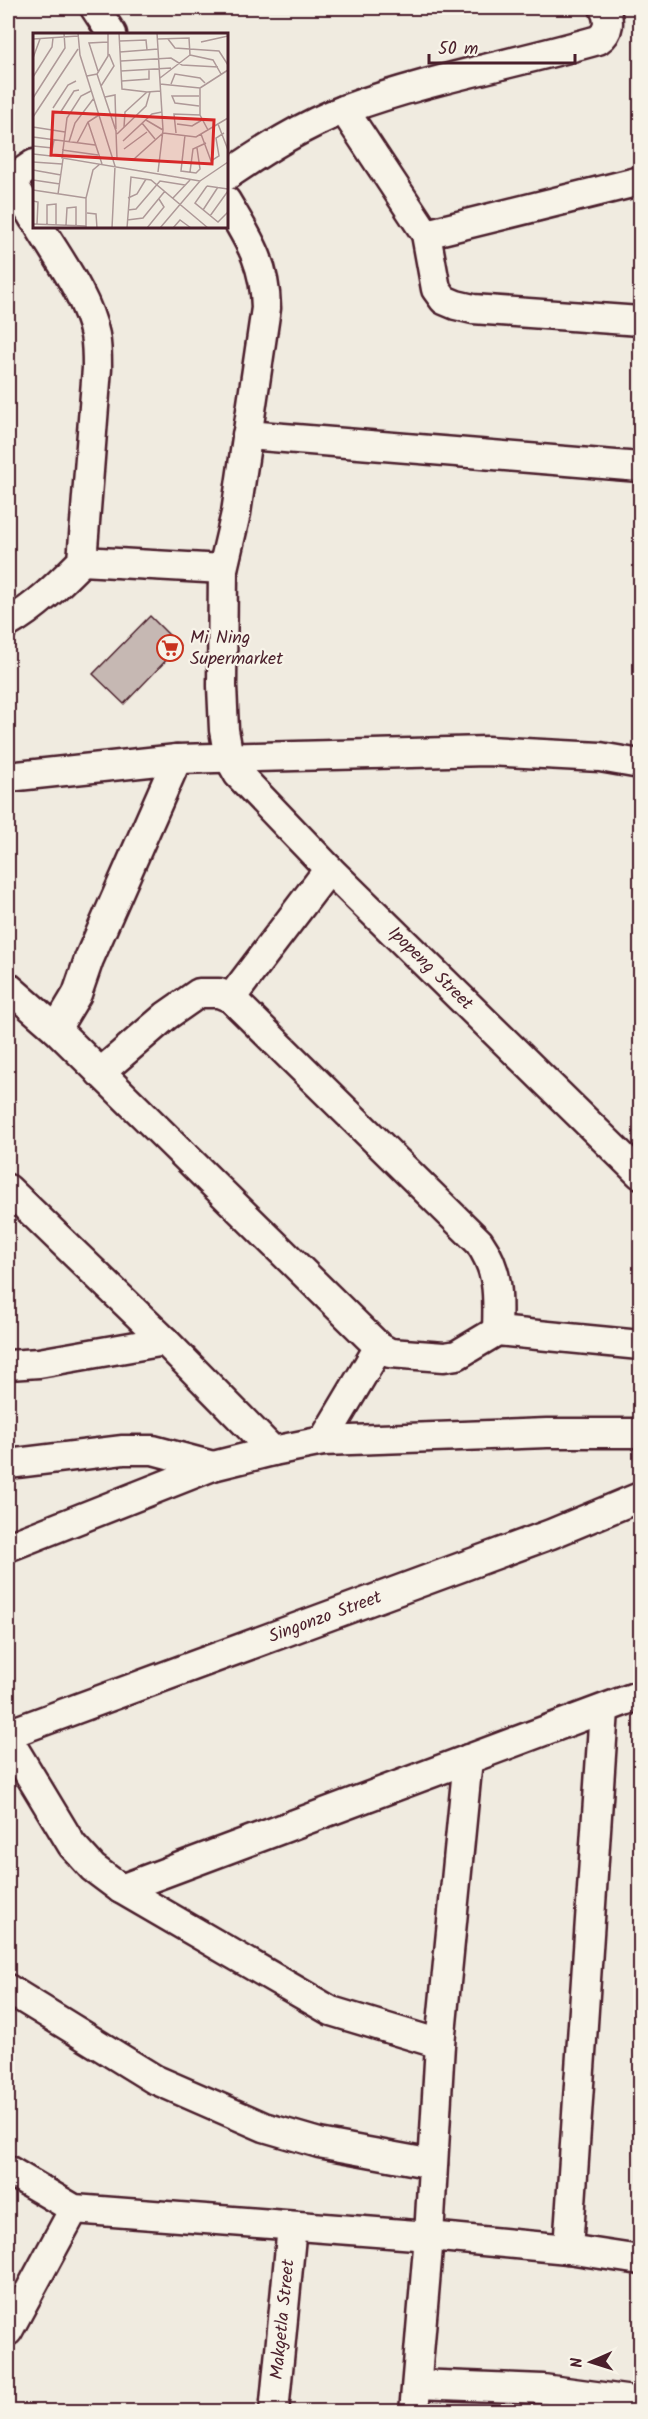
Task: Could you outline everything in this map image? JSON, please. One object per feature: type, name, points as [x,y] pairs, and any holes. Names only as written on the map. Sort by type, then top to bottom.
[{"type":"street","points":[[95,8],[111,33]]},
{"type":"street","points":[[228,175],[272,145],[344,110],[396,92],[598,40],[607,28],[608,19],[604,8]]},
{"type":"street","points":[[344,110],[426,234],[436,289],[444,300],[473,309],[640,321]]},
{"type":"street","points":[[18,175],[33,216]]},
{"type":"street","points":[[426,234],[640,181]]},
{"type":"street","points":[[228,205],[260,263],[265,283],[266,308],[236,513],[223,569],[222,686],[224,730],[229,758]]},
{"type":"street","points":[[8,623],[27,612],[48,595],[82,561],[97,368],[96,336],[75,287],[40,228]]},
{"type":"street","points":[[248,435],[640,467]]},
{"type":"street","points":[[82,561],[223,569]]},
{"type":"street","points":[[8,777],[177,759],[487,751],[600,758],[640,764]]},
{"type":"street","name":"Ipopeng Street","points":[[229,758],[245,782],[329,869],[640,1174]]},
{"type":"street","points":[[56,1029],[76,994],[89,959],[177,759]]},
{"type":"street","points":[[231,998],[329,869]]},
{"type":"street","points":[[8,987],[56,1029],[378,1347],[390,1353],[444,1357],[457,1355],[497,1331],[640,1345]]},
{"type":"street","points":[[100,1073],[166,1016],[199,993],[219,993],[231,998],[479,1242],[490,1258],[496,1277],[497,1331]]},
{"type":"street","points":[[8,1189],[165,1341],[273,1450]]},
{"type":"street","points":[[8,1365],[39,1363],[165,1341]]},
{"type":"street","points":[[323,1441],[378,1347]]},
{"type":"street","points":[[8,1547],[213,1466],[273,1450],[323,1441],[547,1433],[640,1433]]},
{"type":"street","points":[[8,1464],[123,1450],[153,1450],[213,1466]]},
{"type":"street","name":"Singonzo Street","points":[[8,1734],[551,1534],[640,1497]]},
{"type":"street","points":[[121,1888],[640,1695]]},
{"type":"street","points":[[568,2249],[604,1710]]},
{"type":"street","points":[[8,1739],[72,1845],[93,1868],[121,1888],[331,2011],[440,2044]]},
{"type":"street","points":[[414,2412],[429,2236],[440,2044],[468,1759]]},
{"type":"street","points":[[8,1989],[154,2079],[264,2127],[319,2143],[433,2164]]},
{"type":"street","points":[[8,2170],[74,2209],[429,2236],[568,2249],[640,2260]]},
{"type":"street","points":[[10,2320],[74,2209]]},
{"type":"street","name":"Makgetla Street","points":[[274,2412],[292,2226]]},
{"type":"street","points":[[417,2384],[542,2400],[640,2402]]},
{"type":"building","points":[[150,616],[180,646],[124,704],[93,674]]},
{"type":"place","name":"Mi Ning Supermarket","points":[[170,648]]}]
